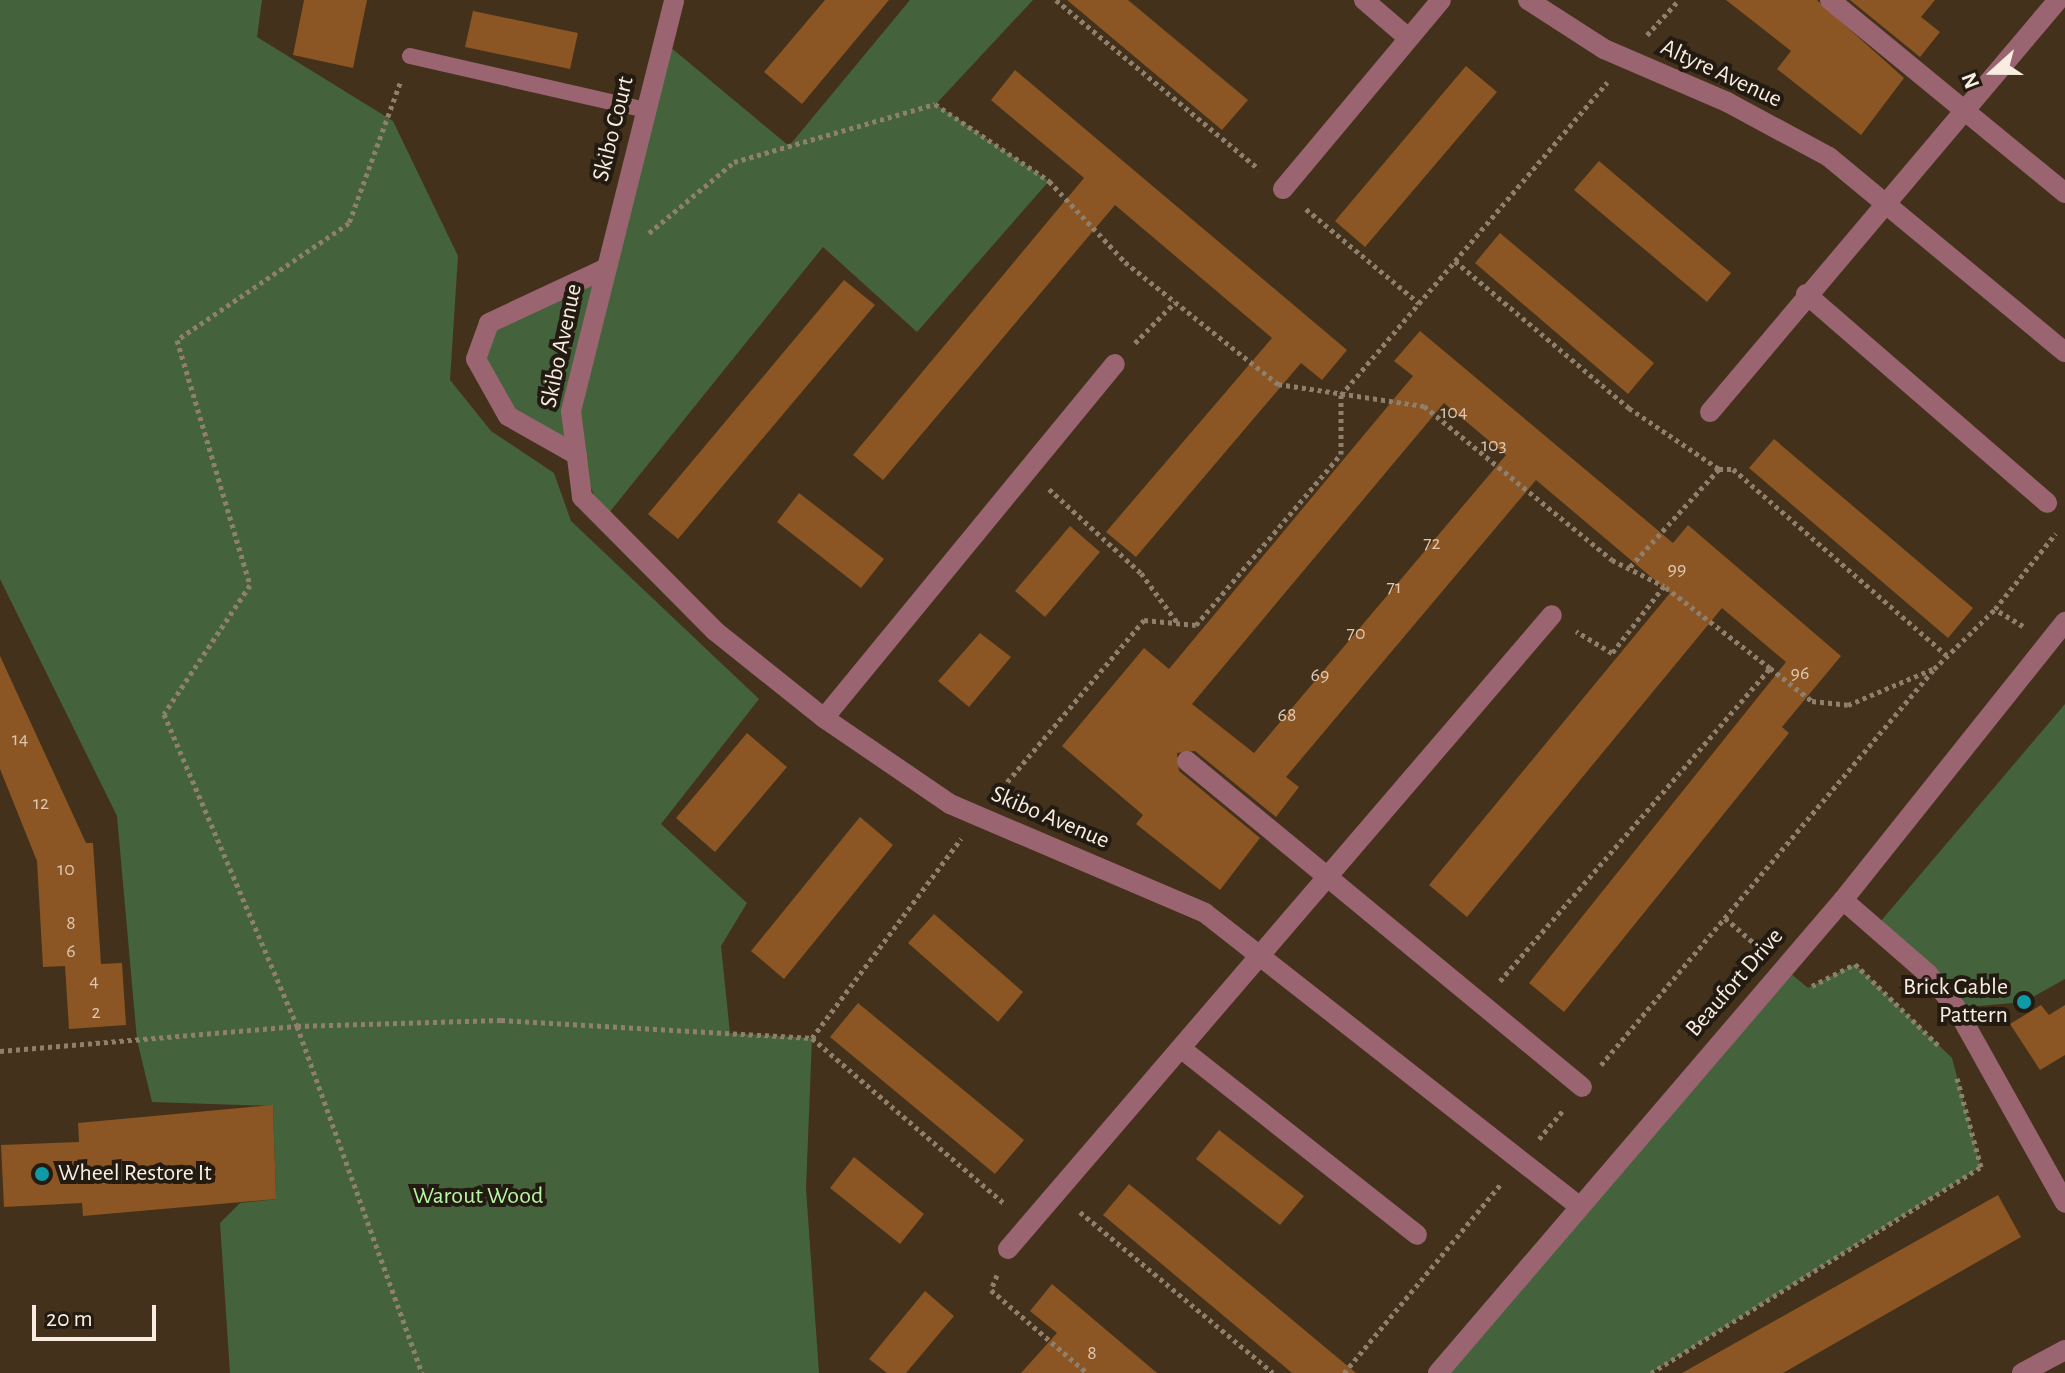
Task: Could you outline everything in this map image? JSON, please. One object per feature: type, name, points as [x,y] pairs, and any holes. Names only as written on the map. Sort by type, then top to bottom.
[{"type":"street","name":"Skibo Court","points":[[605,269],[672,0]]},
{"type":"street","points":[[1364,0],[1407,37]]},
{"type":"street","points":[[1283,189],[1441,0]]},
{"type":"street","name":"Altyre Avenue","points":[[1528,0],[1627,59],[1829,157],[1882,207],[2065,352]]},
{"type":"street","points":[[1830,0],[2065,193]]},
{"type":"street","points":[[1710,412],[1962,107],[2058,0]]},
{"type":"street","name":"Skibo Avenue","points":[[577,455],[508,416],[476,359],[489,323],[605,269]]},
{"type":"street","name":"Skibo Avenue","points":[[605,269],[571,411],[582,497],[715,631],[824,718],[950,804],[1205,913],[1262,954],[1578,1205]]},
{"type":"street","points":[[1806,294],[2047,503]]},
{"type":"street","points":[[824,718],[1115,364]]},
{"type":"street","points":[[1008,1249],[1183,1050],[1552,615]]},
{"type":"street","name":"Beaufort Drive","points":[[1438,1373],[1578,1205],[1843,900],[2065,622]]},
{"type":"street","points":[[1187,761],[1478,1006],[1582,1087]]},
{"type":"street","points":[[1843,900],[1928,974],[1956,1008],[2065,1203]]},
{"type":"street","points":[[1183,1050],[1417,1235]]},
{"type":"street","points":[[2022,1373],[2065,1350]]},
{"type":"lane","points":[[410,56],[646,110]]},
{"type":"path","points":[[1056,0],[1419,303]]},
{"type":"path","points":[[812,1038],[978,816],[1144,620],[1196,625],[1341,454],[1341,395],[1679,0]]},
{"type":"path","points":[[410,56],[349,223],[177,340],[250,585],[164,714],[297,1026],[422,1373]]},
{"type":"path","points":[[605,269],[734,162],[935,104],[1049,181],[1125,262],[1278,384],[1424,406],[1629,568],[1664,586],[1812,701],[1848,705],[1934,669]]},
{"type":"path","points":[[1455,261],[1629,408],[1719,469],[1733,469],[1947,656]]},
{"type":"path","points":[[1115,364],[1175,302]]},
{"type":"path","points":[[1629,568],[1719,469]]},
{"type":"path","points":[[1028,470],[1141,573],[1178,623]]},
{"type":"path","points":[[1344,1373],[1934,669],[1995,609],[2065,522]]},
{"type":"path","points":[[1552,615],[1612,653],[1664,586]]},
{"type":"path","points":[[1995,609],[2021,624],[2041,652]]},
{"type":"path","points":[[1478,1006],[1770,668]]},
{"type":"path","points":[[1725,918],[1808,988],[1855,964],[1952,1058]]},
{"type":"path","points":[[0,1051],[297,1026],[501,1020],[812,1038],[1029,1225]]},
{"type":"path","points":[[1651,1373],[1981,1167],[1955,1072]]},
{"type":"path","points":[[1057,1193],[1273,1373]]},
{"type":"path","points":[[1008,1249],[991,1290],[1087,1373]]},
{"type":"green space","name":"Warout Wood","points":[[0,0],[262,0],[257,37],[393,121],[458,256],[450,380],[491,431],[554,473],[571,521],[759,699],[661,824],[747,903],[721,946],[730,1033],[812,1038],[806,1189],[819,1373],[230,1373],[220,1223],[240,1203],[276,1199],[273,1106],[152,1102],[137,1040],[117,816],[0,579]]},
{"type":"green space","points":[[910,0],[1033,0],[936,104],[1049,181],[917,332],[823,247],[604,519],[577,455],[508,416],[476,359],[489,323],[605,269],[663,41],[789,146]]},
{"type":"green space","points":[[2065,704],[2065,979],[2024,1002],[1956,1008],[1875,928]]},
{"type":"green space","points":[[1855,964],[1952,1058],[1981,1167],[1651,1373],[1438,1373],[1783,967],[1808,988]]},
{"type":"building","points":[[304,0],[367,0],[353,68],[293,55]]},
{"type":"building","points":[[825,0],[889,0],[802,104],[764,72]]},
{"type":"building","points":[[1067,0],[1128,0],[1248,100],[1222,130]]},
{"type":"building","points":[[1726,0],[1817,0],[1904,78],[1861,135],[1777,69],[1791,51]]},
{"type":"building","points":[[1850,0],[1935,0],[1921,17],[1940,32],[1920,57]]},
{"type":"building","points":[[473,11],[578,33],[570,69],[465,47]]},
{"type":"building","points":[[1466,66],[1497,92],[1365,247],[1335,221]]},
{"type":"building","points":[[1015,70],[1347,350],[1322,380],[1301,363],[1136,557],[1106,532],[1272,338],[1115,205],[883,480],[853,455],[1084,178],[991,100]]},
{"type":"building","points":[[1599,161],[1731,273],[1707,302],[1574,190]]},
{"type":"building","points":[[1500,233],[1654,363],[1628,394],[1475,263]]},
{"type":"building","points":[[844,280],[875,305],[678,539],[648,514]]},
{"type":"building","points":[[1420,331],[1673,543],[1688,525],[1841,656],[1782,727],[1789,733],[1564,1012],[1529,983],[1786,662],[1722,608],[1467,917],[1429,885],[1670,593],[1536,480],[1286,777],[1299,787],[1276,817],[1195,751],[1177,753],[1179,771],[1260,838],[1220,890],[1136,824],[1143,815],[1062,746],[1144,648],[1169,669],[1413,376],[1394,361]],"holes":[[[1444,403],[1506,455],[1254,753],[1192,704]]]},
{"type":"building","points":[[1774,439],[1973,608],[1948,638],[1749,468]]},
{"type":"building","points":[[799,493],[884,559],[861,588],[777,522]]},
{"type":"building","points":[[1070,526],[1100,552],[1045,617],[1015,591]]},
{"type":"building","points":[[980,633],[1011,657],[969,707],[938,681]]},
{"type":"building","points":[[0,656],[86,843],[93,843],[101,964],[122,963],[126,1025],[69,1029],[65,966],[43,967],[37,861],[0,769]]},
{"type":"building","points":[[747,733],[787,767],[715,852],[676,818]]},
{"type":"building","points":[[860,817],[893,845],[784,979],[751,951]]},
{"type":"building","points":[[934,914],[1023,992],[998,1022],[908,943]]},
{"type":"building","points":[[858,1003],[1024,1140],[995,1174],[830,1037]]},
{"type":"building","points":[[2041,1005],[2049,1015],[2065,1005],[2065,1055],[2040,1070],[2010,1024]]},
{"type":"building","points":[[273,1105],[276,1199],[83,1216],[82,1203],[4,1207],[1,1145],[79,1142],[78,1123]]},
{"type":"building","points":[[1219,1130],[1304,1196],[1280,1225],[1196,1159]]},
{"type":"building","points":[[854,1157],[924,1214],[900,1244],[830,1188]]},
{"type":"building","points":[[1129,1184],[1356,1373],[1292,1373],[1103,1215]]},
{"type":"building","points":[[1998,1195],[2021,1237],[1783,1373],[1682,1373]]},
{"type":"building","points":[[1052,1284],[1157,1373],[1021,1373],[1057,1333],[1030,1311]]},
{"type":"building","points":[[925,1291],[954,1316],[906,1373],[887,1373],[869,1359]]},
{"type":"place","name":"Brick Gable Pattern","points":[[2024,1002]]},
{"type":"place","name":"Wheel Restore It","points":[[42,1174]]}]
